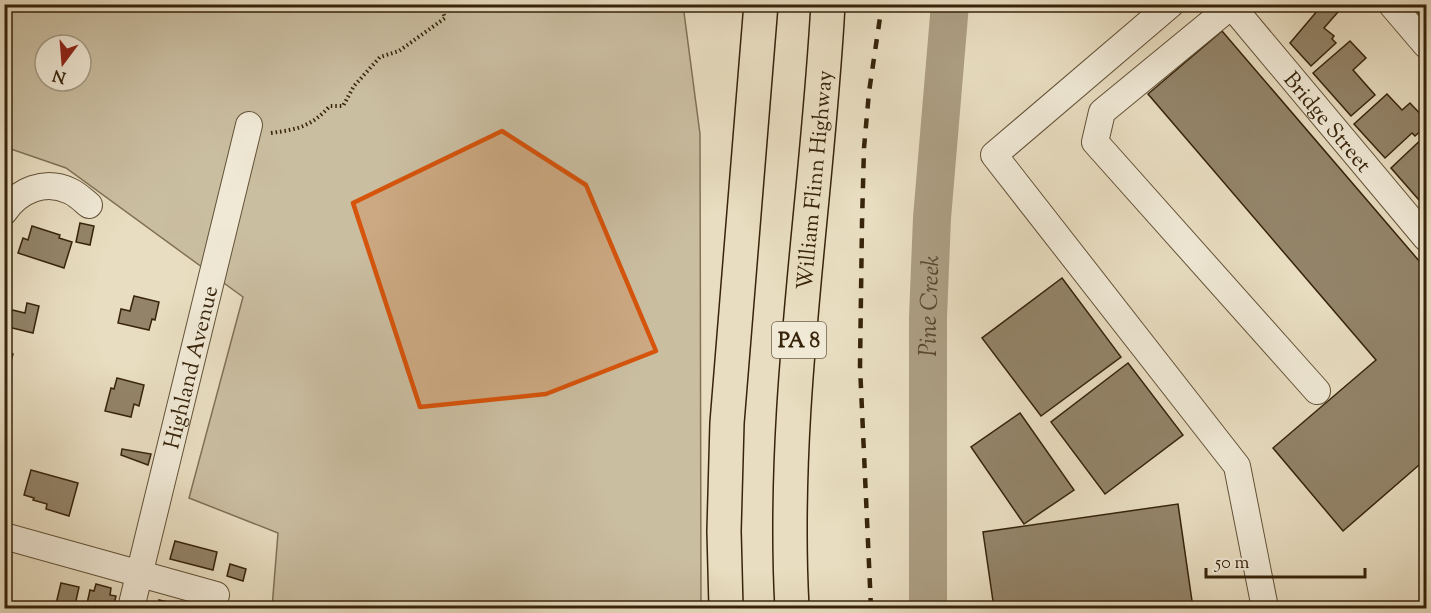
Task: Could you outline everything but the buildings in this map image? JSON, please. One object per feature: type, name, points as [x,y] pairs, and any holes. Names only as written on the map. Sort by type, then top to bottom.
[{"type":"highway","points":[[731,358],[738,4]]},
{"type":"highway","points":[[726,609],[724,481],[731,358],[761,4]]},
{"type":"highway","points":[[755,85],[773,4]]},
{"type":"highway","name":"William Flinn Highway","points":[[792,609],[791,441],[825,72],[828,4]]},
{"type":"highway","points":[[825,72],[840,4]]},
{"type":"street","points":[[1171,4],[994,155],[1238,465],[1265,609]]},
{"type":"street","points":[[1391,4],[1426,45]]},
{"type":"street","points":[[1231,5],[1102,112],[1095,142],[1317,391]]},
{"type":"street","name":"Bridge Street","points":[[1231,5],[1426,237]]},
{"type":"street","name":"Highland Avenue","points":[[131,609],[247,133]]},
{"type":"street","points":[[4,212],[9,204],[28,189],[50,185],[70,191],[89,205]]},
{"type":"street","points":[[4,536],[216,595]]},
{"type":"path","points":[[247,133],[304,127],[317,119],[330,106],[343,106],[354,86],[380,57],[399,51],[445,18],[440,4]]},
{"type":"highlighted area","points":[[502,131],[586,185],[656,351],[546,394],[420,407],[353,203]]},
{"type":"shaded area","points":[[5,5],[683,5],[700,134],[701,608],[272,608],[278,533],[189,498],[243,297],[66,168],[5,147]]},
{"type":"waterway","name":"Pine Creek","points":[[928,608],[928,317],[932,218],[950,4]]},
{"type":"railway","points":[[871,608],[860,366],[862,223],[864,148],[869,92],[882,4]]}]
